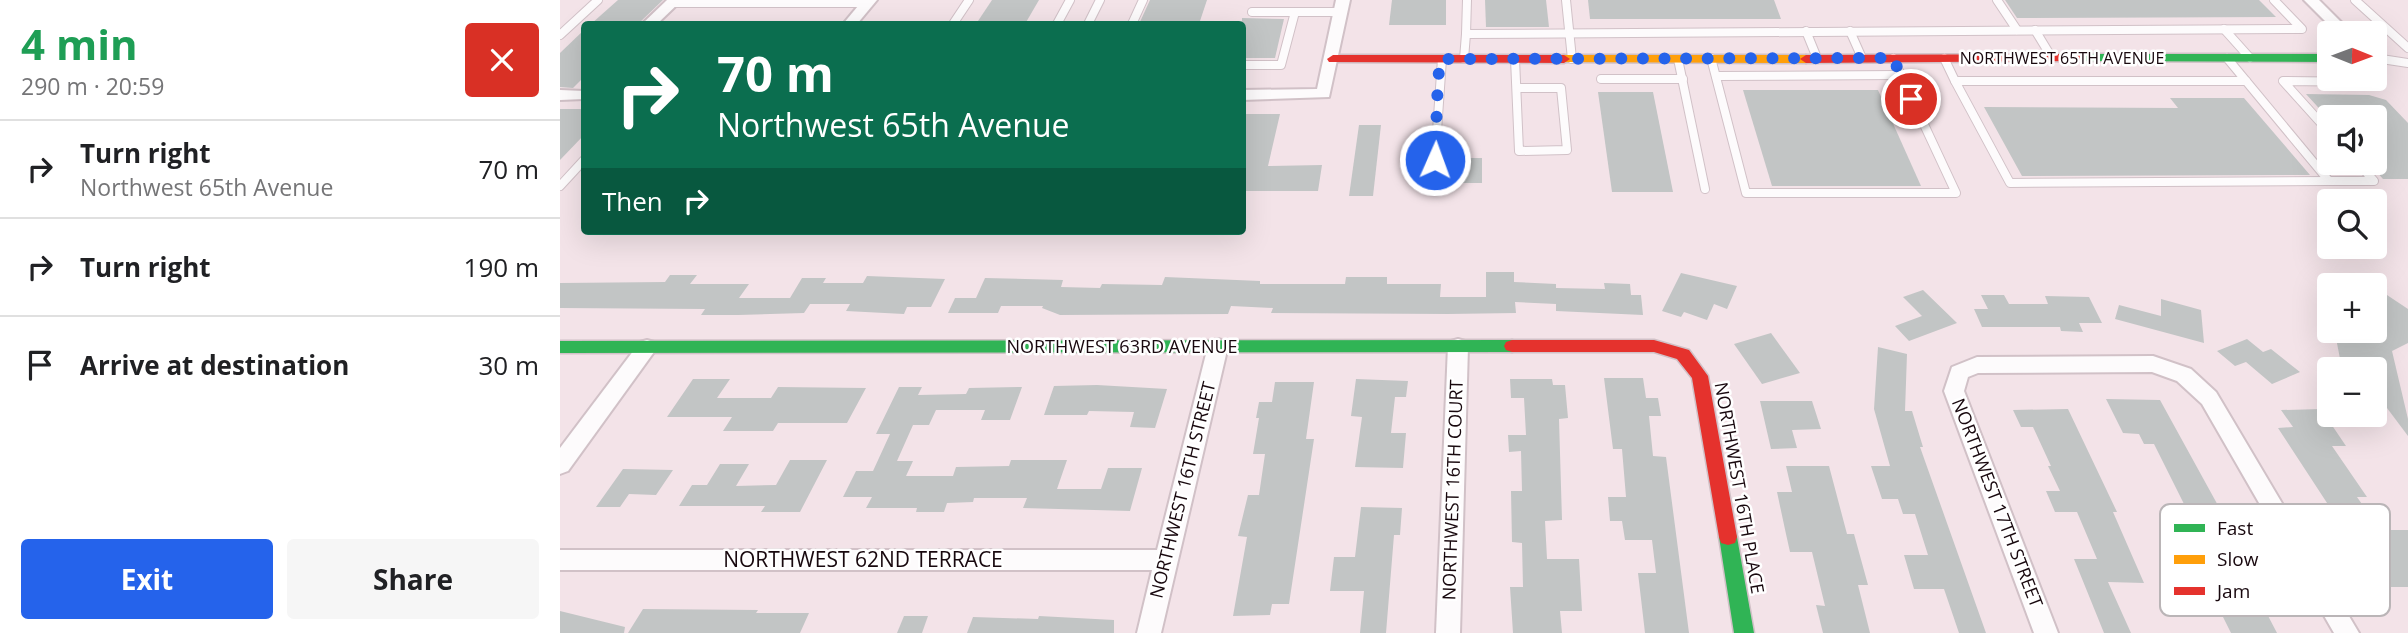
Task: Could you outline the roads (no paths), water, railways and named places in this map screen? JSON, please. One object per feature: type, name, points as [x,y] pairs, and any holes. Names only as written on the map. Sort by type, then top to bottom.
[{"type":"street","points":[[2311,0],[2333,21]]},
{"type":"street","points":[[852,21],[868,1]]},
{"type":"street","points":[[652,21],[673,2]]},
{"type":"street","points":[[1246,95],[1324,94],[1342,6]]},
{"type":"street","name":"NORTHWEST 65TH AVENUE","points":[[1333,59],[2317,58]]},
{"type":"street","name":"NORTHWEST 16TH STREET","points":[[1149,633],[1218,346]]},
{"type":"street","name":"NORTHWEST 16TH COURT","points":[[1448,633],[1458,346]]},
{"type":"street","name":"NORTHWEST 63RD AVENUE","points":[[560,347],[1654,346],[1683,354]]},
{"type":"street","points":[[560,465],[647,347]]},
{"type":"street","name":"NORTHWEST 16TH PLACE","points":[[1683,354],[1700,376],[1744,633]]},
{"type":"street","name":"NORTHWEST 17TH STREET","points":[[2046,633],[1954,391],[1959,372],[1977,365],[2153,364],[2184,375],[2209,398],[2271,504]]},
{"type":"street","name":"NORTHWEST 62ND TERRACE","points":[[560,560],[1167,560]]},
{"type":"street","name":"NORTHWEST 17TH STREET","points":[[2337,616],[2347,633]]},
{"type":"lane","points":[[560,35],[598,0]]},
{"type":"lane","points":[[955,21],[970,0]]},
{"type":"lane","points":[[1059,21],[1070,0]]},
{"type":"lane","points":[[1090,21],[1100,0]]},
{"type":"lane","points":[[1133,21],[1143,0]]},
{"type":"lane","points":[[1464,59],[1467,0]]},
{"type":"lane","points":[[1566,0],[1572,59]]},
{"type":"lane","points":[[1997,0],[2017,30]]},
{"type":"lane","points":[[1466,34],[2302,29],[2274,0]]},
{"type":"lane","points":[[2355,0],[2408,48]]},
{"type":"lane","points":[[673,2],[868,1]]},
{"type":"lane","points":[[1251,12],[1295,12],[1342,6]]},
{"type":"lane","points":[[1246,65],[1281,65],[1295,12]]},
{"type":"lane","points":[[2224,29],[2250,58]]},
{"type":"lane","points":[[2035,30],[2052,58]]},
{"type":"lane","points":[[1806,31],[1817,58]]},
{"type":"lane","points":[[1850,31],[1862,58]]},
{"type":"lane","points":[[1712,58],[1746,193],[1956,193],[1893,58]]},
{"type":"lane","points":[[1944,58],[2010,183],[2374,181],[2369,175]]},
{"type":"lane","points":[[2227,58],[2329,181]]},
{"type":"lane","points":[[1435,160],[1438,77],[1442,59]]},
{"type":"lane","points":[[1515,59],[1519,151],[1567,150],[1561,88],[1517,88]]},
{"type":"lane","points":[[1678,59],[1706,189]]},
{"type":"lane","points":[[2387,60],[2408,63]]},
{"type":"lane","points":[[1716,76],[1900,75]]},
{"type":"lane","points":[[1601,79],[1683,79]]},
{"type":"lane","points":[[1955,82],[2246,81]]},
{"type":"lane","points":[[2317,81],[2283,81],[2317,119]]},
{"type":"lane","points":[[560,187],[581,163]]}]
